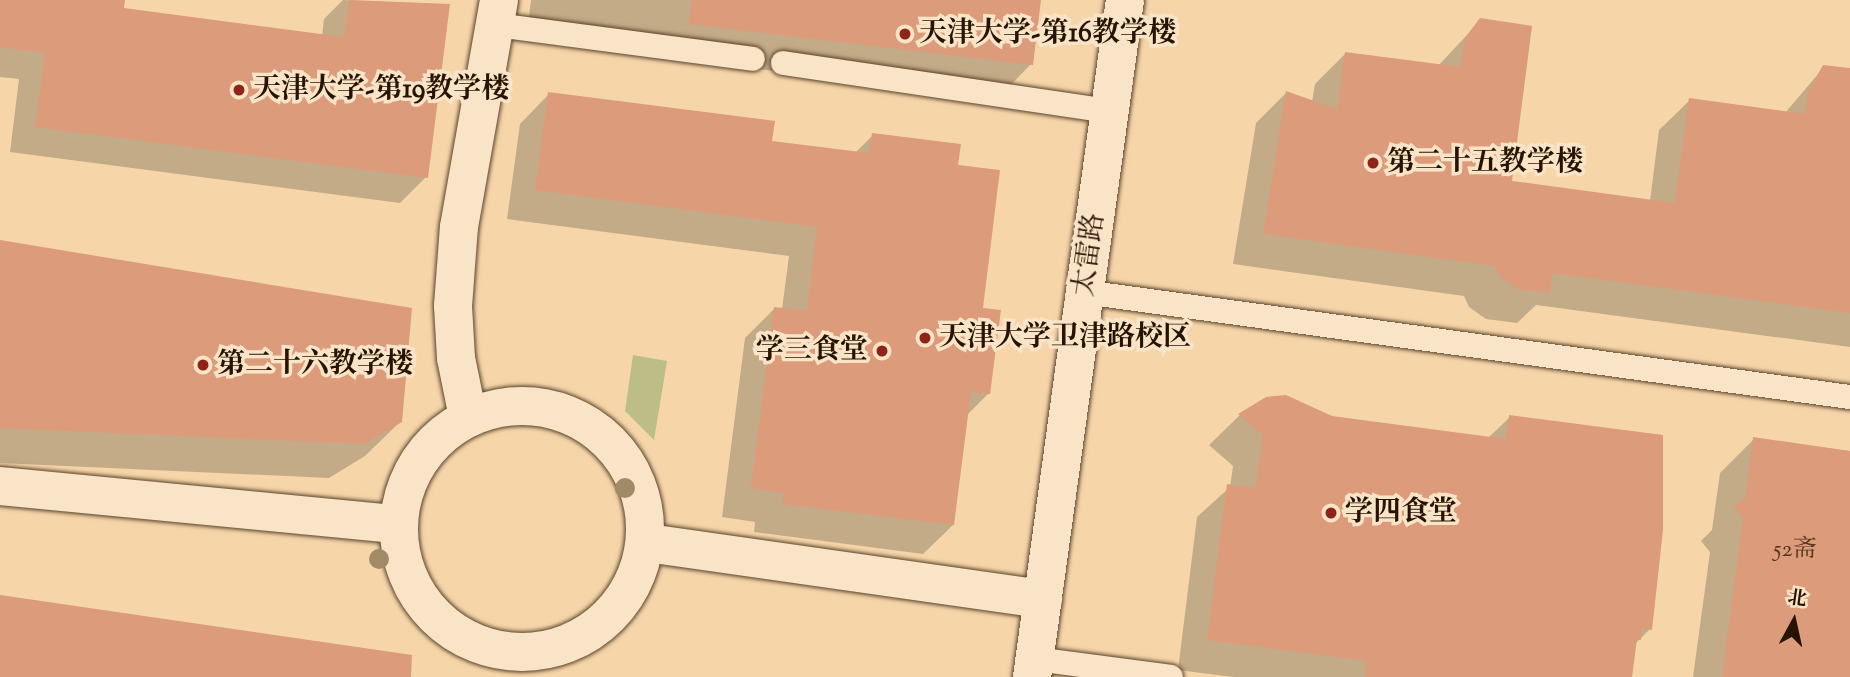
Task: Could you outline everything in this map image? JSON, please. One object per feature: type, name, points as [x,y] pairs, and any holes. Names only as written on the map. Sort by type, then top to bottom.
[{"type":"street","name":"太雷路","points":[[1033,668],[1125,0]]},
{"type":"street","points":[[468,417],[456,358],[453,306],[458,227],[498,13]]},
{"type":"street","points":[[540,406],[575,417],[605,437],[629,465],[642,499],[648,543],[638,573],[619,607],[591,633],[555,649],[516,653],[478,646],[444,626],[418,598],[402,563],[397,524],[413,471],[432,444],[468,417],[503,407],[540,406]]},
{"type":"street","points":[[0,486],[397,524]]},
{"type":"street","points":[[648,543],[1043,599]]},
{"type":"lane","points":[[498,13],[754,59]]},
{"type":"lane","points":[[783,63],[1109,111]]},
{"type":"lane","points":[[1084,292],[1850,397]]},
{"type":"lane","points":[[1033,668],[1171,677]]},
{"type":"green space","points":[[633,355],[667,361],[654,440],[625,411]]},
{"type":"building","name":"天津大学-第19教学楼","points":[[0,0],[125,0],[124,8],[344,37],[349,0],[450,4],[428,178],[35,127],[45,53],[0,47]]},
{"type":"building","name":"天津大学-第16教学楼","points":[[691,0],[1041,0],[1033,65],[689,24]]},
{"type":"building","name":"第二十五教学楼","points":[[1480,18],[1532,26],[1512,181],[1675,203],[1689,98],[1805,114],[1808,92],[1823,65],[1850,68],[1850,313],[1552,273],[1550,293],[1517,289],[1499,276],[1495,266],[1263,234],[1286,91],[1337,109],[1345,52],[1461,67],[1465,38]]},
{"type":"building","name":"学三食堂","points":[[548,92],[775,121],[772,141],[869,153],[872,133],[961,144],[958,165],[1000,170],[983,308],[1001,310],[990,394],[971,392],[954,525],[782,504],[784,493],[751,488],[774,307],[807,311],[817,227],[535,190]]},
{"type":"building","name":"第二十六教学楼","points":[[0,240],[412,308],[402,422],[364,444],[0,428]]},
{"type":"building","points":[[1286,395],[1332,416],[1506,439],[1509,415],[1663,435],[1663,530],[1652,630],[1642,628],[1641,640],[1637,639],[1632,677],[1365,677],[1367,661],[1207,640],[1227,484],[1255,488],[1263,435],[1238,414],[1266,397]]},
{"type":"building","points":[[1753,437],[1850,451],[1850,677],[1722,677],[1743,518],[1734,506],[1745,499]]},
{"type":"building","points":[[0,595],[412,655],[411,677],[0,677]]},
{"type":"place","name":"天津大学-第16教学楼","points":[[905,34]]},
{"type":"place","name":"天津大学-第19教学楼","points":[[239,90]]},
{"type":"place","name":"第二十五教学楼","points":[[1373,163]]},
{"type":"place","name":"天津大学卫津路校区","points":[[925,338]]},
{"type":"place","name":"学三食堂","points":[[882,351]]},
{"type":"place","name":"第二十六教学楼","points":[[203,365]]},
{"type":"place","name":"学四食堂","points":[[1331,513]]}]
